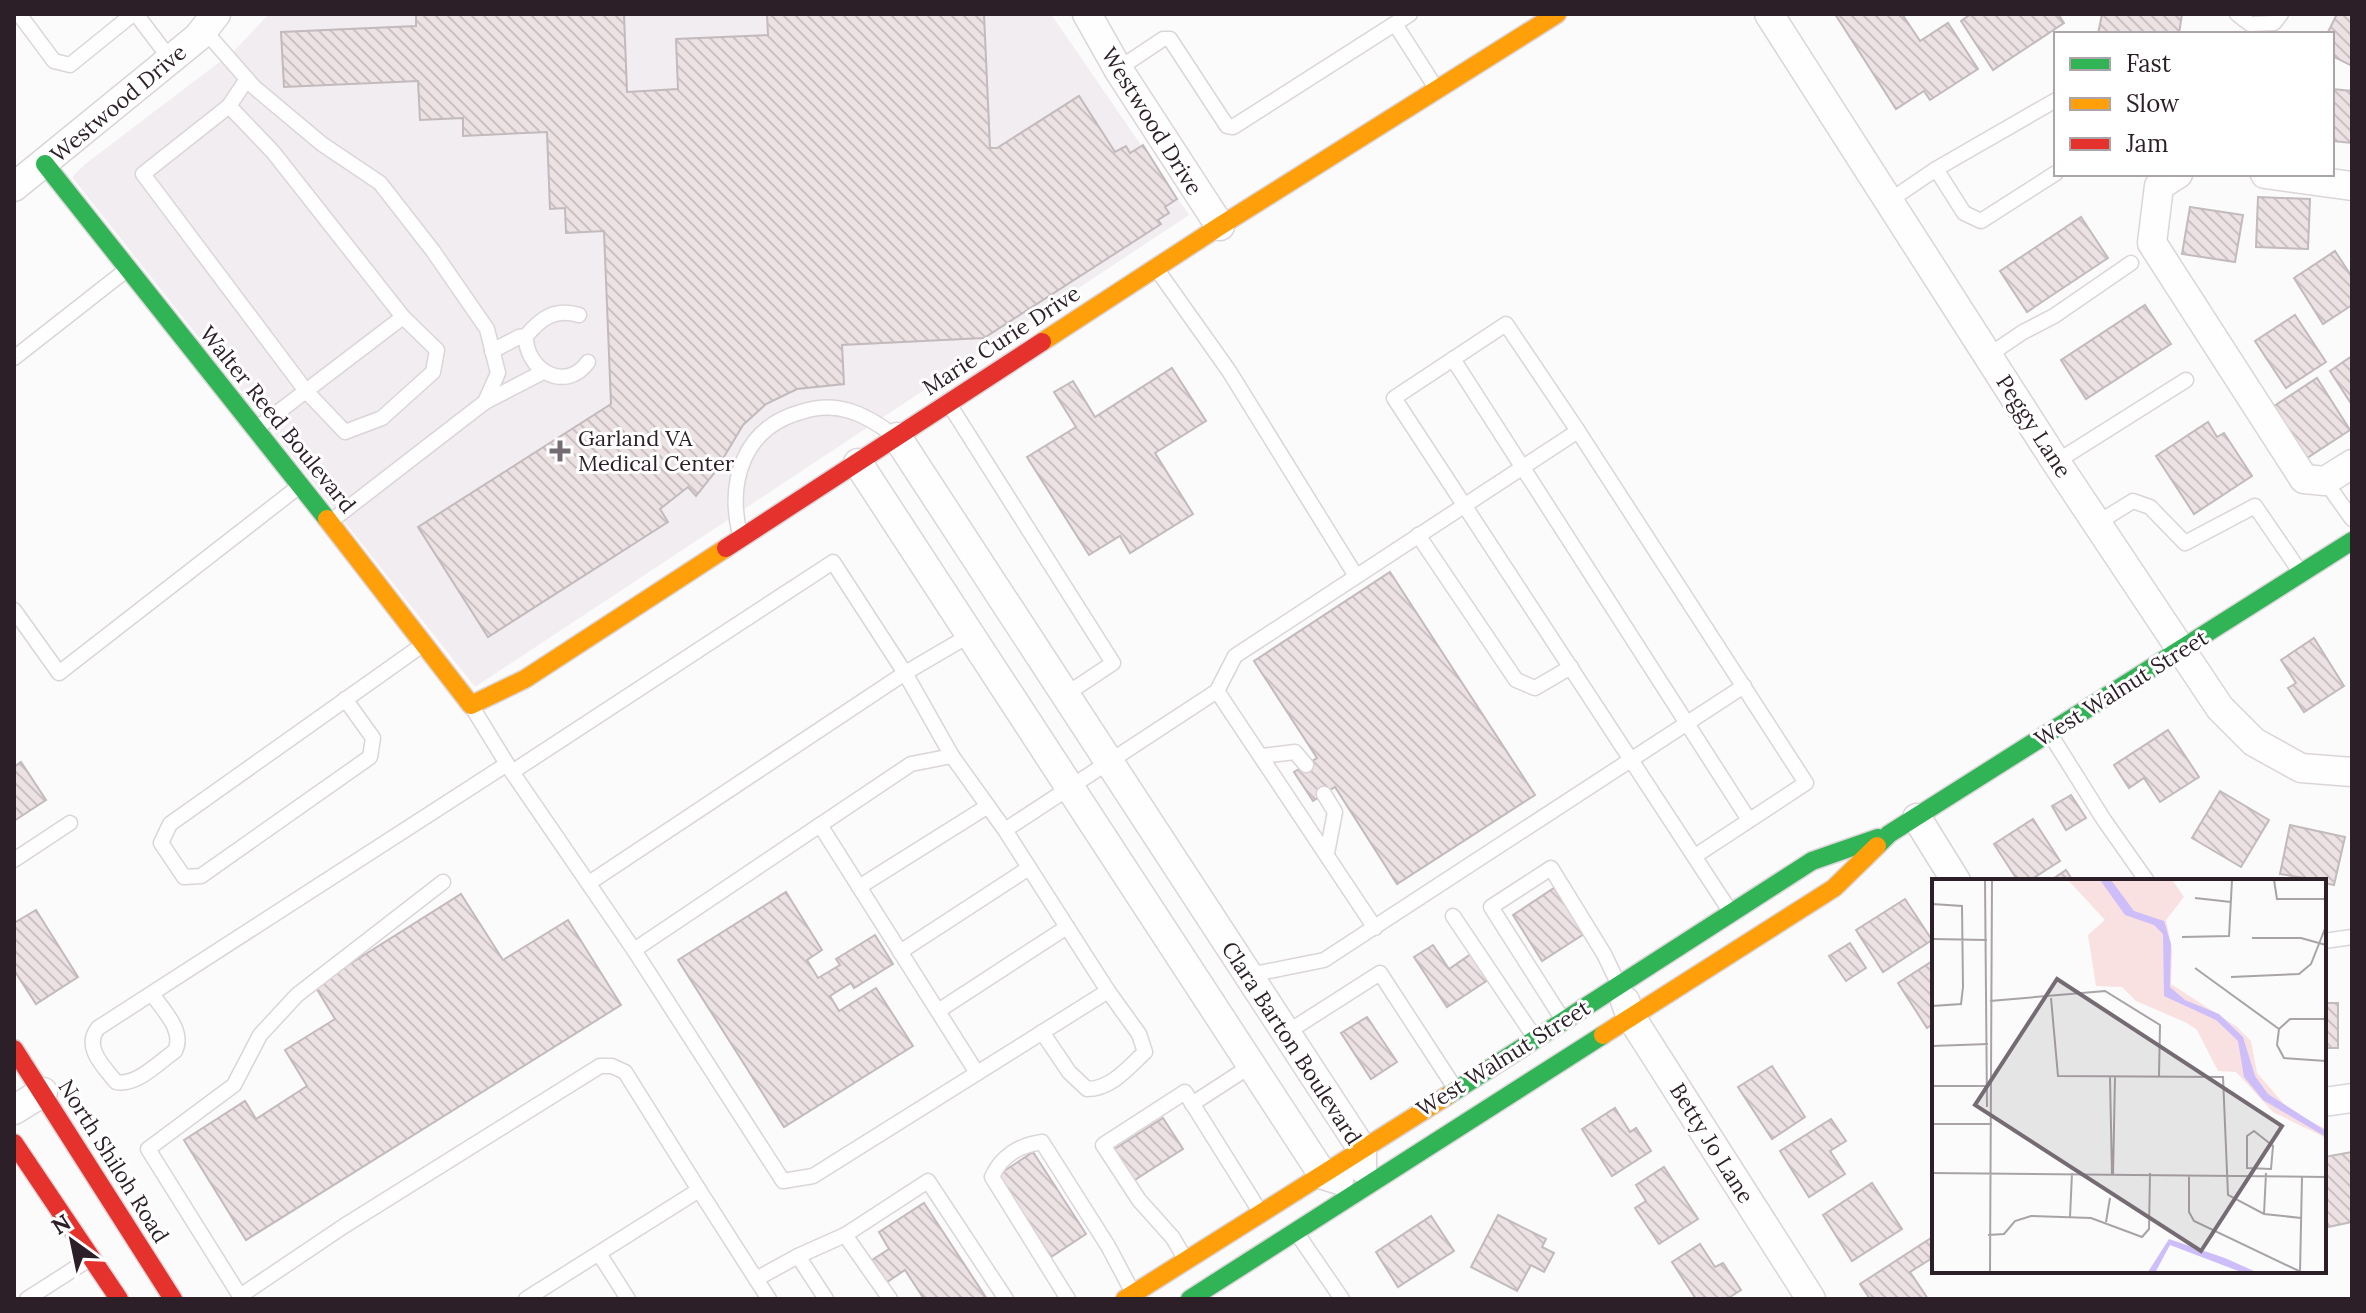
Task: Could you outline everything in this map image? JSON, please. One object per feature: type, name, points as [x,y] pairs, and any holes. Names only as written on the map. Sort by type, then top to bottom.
[{"type":"main road","name":"Marie Curie Drive","points":[[471,705],[525,679],[1220,226],[1557,14]]},
{"type":"main road","name":"Walter Reed Boulevard","points":[[45,164],[301,485],[471,705]]},
{"type":"main road","name":"West Walnut Street","points":[[1129,1296],[1812,861],[1889,834],[1917,818],[2302,574],[2350,547]]},
{"type":"main road","name":"West Walnut Street","points":[[1190,1299],[1834,888],[1889,834]]},
{"type":"main road","name":"North Shiloh Road","points":[[14,1049],[173,1299]]},
{"type":"main road","points":[[14,1143],[119,1299]]},
{"type":"street","name":"Westwood Drive","points":[[1087,14],[1118,69],[1220,226]]},
{"type":"street","name":"Peggy Lane","points":[[1769,14],[2056,462],[2099,522],[2220,708],[2254,742],[2301,768],[2352,772]]},
{"type":"street","name":"Westwood Drive","points":[[14,187],[171,60],[210,22]]},
{"type":"street","points":[[2175,176],[2159,186],[2152,243],[2304,479],[2325,481],[2352,464]]},
{"type":"street","points":[[2280,176],[2352,186]]},
{"type":"street","name":"Clara Barton Boulevard","points":[[858,463],[1323,1175],[1363,1189],[1362,1149],[897,437]]},
{"type":"street","points":[[1917,818],[1955,879]]},
{"type":"street","name":"Betty Jo Lane","points":[[1619,985],[1631,1017],[1811,1299]]},
{"type":"street","points":[[14,1110],[43,1092]]},
{"type":"street","points":[[2326,1102],[2352,1098]]},
{"type":"lane","points":[[19,14],[54,61],[70,65],[135,14],[171,60]]},
{"type":"lane","points":[[1118,69],[1163,39],[1170,39],[1227,126],[1233,127],[1410,14]]},
{"type":"lane","points":[[2237,14],[2250,24],[2274,23],[2281,14]]},
{"type":"lane","points":[[210,22],[247,79],[322,144],[380,183],[433,251],[487,329],[498,373],[485,402]]},
{"type":"lane","points":[[1395,24],[1437,90]]},
{"type":"lane","points":[[229,106],[273,152],[403,317],[437,350],[433,372],[382,418],[345,432],[306,391],[143,174],[229,106],[247,79]]},
{"type":"lane","points":[[1889,201],[1936,169],[2054,101]]},
{"type":"lane","points":[[1936,169],[1964,213],[1981,221],[2054,174]]},
{"type":"lane","points":[[1989,355],[2054,316],[2131,263]]},
{"type":"lane","points":[[1155,268],[1229,371],[1356,576]]},
{"type":"lane","points":[[14,358],[128,269]]},
{"type":"lane","points":[[492,351],[526,336],[541,319],[551,314],[570,312],[579,315]]},
{"type":"lane","points":[[256,429],[403,317]]},
{"type":"lane","points":[[1695,856],[1806,783],[1506,324],[1394,398],[1731,912]]},
{"type":"lane","points":[[526,336],[526,348],[543,372],[566,377],[576,374],[588,362]]},
{"type":"lane","points":[[1453,359],[1749,820]]},
{"type":"lane","points":[[330,522],[485,402],[543,372]]},
{"type":"lane","points":[[2056,462],[2186,380]]},
{"type":"lane","points":[[948,403],[1113,663],[1065,695]]},
{"type":"lane","points":[[741,539],[734,491],[742,461],[760,434],[786,416],[816,407],[847,410],[876,422],[897,437]]},
{"type":"lane","points":[[1005,830],[1217,691],[1235,656],[1578,431]]},
{"type":"lane","points":[[2325,481],[2352,519]]},
{"type":"lane","points":[[14,610],[59,673],[301,485]]},
{"type":"lane","points":[[2099,522],[2133,501],[2150,507],[2185,543],[2255,506],[2302,574]]},
{"type":"lane","points":[[1418,535],[1516,680],[1535,688],[1571,667]]},
{"type":"lane","points":[[152,994],[178,1033],[179,1044],[175,1051],[136,1079],[116,1082],[91,1047],[91,1037],[98,1028],[833,562],[905,673],[952,756],[1005,830],[1139,1034],[1145,1052],[1100,1089],[1087,1089],[1069,1072],[1042,1032]]},
{"type":"lane","points":[[589,883],[905,673],[970,635]]},
{"type":"lane","points":[[345,699],[373,738],[370,757],[201,876],[184,877],[161,843],[170,824],[345,699],[424,643]]},
{"type":"lane","points":[[1249,975],[1324,960],[1744,686]]},
{"type":"lane","points":[[1217,691],[1375,928]]},
{"type":"lane","points":[[471,705],[783,1181],[813,1176],[1108,991]]},
{"type":"lane","points":[[2050,733],[2104,820],[2146,879]]},
{"type":"lane","points":[[1262,756],[1295,752],[1306,765]]},
{"type":"lane","points":[[634,950],[911,764],[952,756]]},
{"type":"lane","points":[[1324,794],[1335,812],[1327,853]]},
{"type":"lane","points":[[859,887],[988,806]]},
{"type":"lane","points":[[14,860],[70,823]]},
{"type":"lane","points":[[820,825],[977,1073]]},
{"type":"lane","points":[[900,952],[1029,868]]},
{"type":"lane","points":[[1563,1020],[1491,907],[1551,868],[1604,954],[1619,985]]},
{"type":"lane","points":[[443,882],[297,995],[260,1035],[234,1085],[148,1149],[241,1297],[344,1226],[600,1066],[612,1066],[625,1072],[769,1299]]},
{"type":"lane","points":[[1453,916],[1535,1038]]},
{"type":"lane","points":[[938,1011],[1067,927]]},
{"type":"lane","points":[[2326,941],[2352,937]]},
{"type":"lane","points":[[1286,1033],[1380,973],[1455,1089]]},
{"type":"lane","points":[[1192,1104],[1252,1065]]},
{"type":"lane","points":[[1187,1260],[1173,1238],[1139,1200],[1103,1145],[1185,1092],[1262,1214]]},
{"type":"lane","points":[[1068,1299],[992,1177],[998,1162],[1028,1144],[1042,1142],[1108,1246],[1129,1296]]},
{"type":"lane","points":[[756,1279],[845,1235],[928,1181],[1006,1299]]},
{"type":"lane","points":[[526,1299],[699,1190]]},
{"type":"lane","points":[[1296,1232],[1342,1299]]},
{"type":"lane","points":[[845,1235],[890,1299]]},
{"type":"lane","points":[[600,1255],[628,1299]]},
{"type":"lane","points":[[798,1256],[826,1299]]},
{"type":"lane","points":[[27,1299],[91,1258]]},
{"type":"shaded area","name":"Garland VA Medical Center","points":[[269,14],[1051,14],[1189,215],[475,687],[72,177],[234,51]]},
{"type":"building","points":[[416,14],[624,14],[627,92],[678,89],[676,39],[768,35],[767,14],[984,14],[990,148],[997,148],[1079,96],[1115,152],[1126,146],[1130,153],[1143,145],[1177,199],[1165,207],[1169,213],[1158,220],[1161,224],[984,338],[842,345],[844,384],[797,389],[766,404],[743,425],[715,472],[696,496],[688,487],[660,509],[668,522],[488,637],[418,527],[611,404],[604,231],[566,233],[565,208],[550,209],[547,132],[463,136],[463,118],[420,120],[418,81],[284,87],[281,32],[416,26]]},
{"type":"building","points":[[1835,14],[1902,14],[1920,41],[1948,23],[1978,69],[1930,100],[1924,91],[1896,109]]},
{"type":"building","points":[[1971,14],[2058,14],[2064,23],[1993,70],[1961,21]]},
{"type":"building","points":[[2102,14],[2182,14],[2179,32],[2098,32]]},
{"type":"building","points":[[2337,14],[2352,14],[2352,66],[2334,57],[2334,32],[2328,32]]},
{"type":"building","points":[[2334,89],[2352,91],[2352,143],[2334,141]]},
{"type":"building","points":[[2258,197],[2310,199],[2308,249],[2256,247]]},
{"type":"building","points":[[2190,207],[2243,215],[2235,262],[2182,254]]},
{"type":"building","points":[[2081,217],[2108,258],[2027,312],[2000,271]]},
{"type":"building","points":[[2335,251],[2352,277],[2352,305],[2323,324],[2294,278]]},
{"type":"building","points":[[2145,305],[2171,344],[2086,399],[2061,360]]},
{"type":"building","points":[[2295,315],[2326,362],[2286,388],[2255,341]]},
{"type":"building","points":[[2352,356],[2352,405],[2330,371]]},
{"type":"building","points":[[1172,368],[1206,421],[1155,453],[1193,514],[1130,553],[1120,536],[1089,555],[1027,457],[1076,427],[1054,392],[1073,381],[1095,417]]},
{"type":"building","points":[[2317,378],[2350,430],[2304,460],[2271,408]]},
{"type":"building","points":[[2208,422],[2217,437],[2224,433],[2252,476],[2194,514],[2156,456]]},
{"type":"building","points":[[1390,572],[1535,795],[1397,884],[1335,787],[1313,801],[1294,772],[1317,758],[1254,661]]},
{"type":"building","points":[[2314,638],[2344,686],[2304,712],[2288,688],[2296,683],[2281,660]]},
{"type":"building","points":[[2168,730],[2199,777],[2160,802],[2144,778],[2129,788],[2114,765]]},
{"type":"building","points":[[21,762],[46,800],[14,821],[14,767]]},
{"type":"building","points":[[2220,791],[2269,820],[2241,867],[2192,838]]},
{"type":"building","points":[[2071,795],[2086,818],[2066,830],[2052,806]]},
{"type":"building","points":[[2033,819],[2060,861],[2032,879],[2017,879],[1994,844]]},
{"type":"building","points":[[2290,825],[2345,837],[2334,885],[2326,883],[2326,879],[2280,874]]},
{"type":"building","points":[[2066,870],[2072,879],[2053,879]]},
{"type":"building","points":[[1554,888],[1584,934],[1542,961],[1513,915]]},
{"type":"building","points":[[786,892],[822,950],[807,960],[818,978],[840,965],[836,959],[875,935],[893,964],[854,988],[851,983],[830,996],[839,1011],[876,988],[913,1046],[784,1127],[678,960]]},
{"type":"building","points":[[461,894],[503,960],[568,920],[621,1005],[246,1240],[184,1140],[245,1101],[256,1119],[307,1086],[285,1050],[335,1019],[315,986]]},
{"type":"building","points":[[1905,899],[1932,940],[1883,972],[1856,930]]},
{"type":"building","points":[[36,910],[78,977],[36,1004],[14,970],[14,923]]},
{"type":"building","points":[[1850,943],[1866,968],[1846,981],[1829,956]]},
{"type":"building","points":[[1433,945],[1449,969],[1471,954],[1488,980],[1447,1007],[1414,957]]},
{"type":"building","points":[[1931,962],[1932,1024],[1927,1028],[1898,983]]},
{"type":"building","points":[[2326,1003],[2338,1003],[2338,1048],[2326,1048]]},
{"type":"building","points":[[1367,1017],[1397,1062],[1371,1079],[1341,1033]]},
{"type":"building","points":[[1772,1066],[1805,1117],[1772,1139],[1738,1087]]},
{"type":"building","points":[[1615,1108],[1630,1132],[1636,1128],[1651,1151],[1612,1176],[1582,1129]]},
{"type":"building","points":[[1163,1118],[1183,1149],[1133,1181],[1113,1150]]},
{"type":"building","points":[[1831,1119],[1846,1141],[1830,1151],[1845,1174],[1809,1197],[1780,1151]]},
{"type":"building","points":[[1033,1152],[1086,1234],[1051,1257],[998,1175]]},
{"type":"building","points":[[2352,1152],[2352,1222],[2328,1227],[2326,1217],[2326,1157]]},
{"type":"building","points":[[1664,1167],[1698,1219],[1659,1244],[1635,1208],[1646,1201],[1636,1185]]},
{"type":"building","points":[[1872,1183],[1902,1229],[1852,1261],[1823,1215]]},
{"type":"building","points":[[924,1203],[987,1299],[924,1299],[905,1270],[887,1282],[872,1260],[889,1249],[879,1232]]},
{"type":"building","points":[[1498,1215],[1546,1239],[1542,1247],[1554,1253],[1544,1272],[1531,1265],[1517,1291],[1471,1267]]},
{"type":"building","points":[[1431,1216],[1454,1251],[1398,1287],[1376,1252]]},
{"type":"building","points":[[1932,1237],[1932,1258],[1910,1272],[1928,1299],[1870,1299],[1860,1284]]},
{"type":"building","points":[[1700,1244],[1715,1267],[1723,1263],[1741,1290],[1727,1299],[1696,1299],[1672,1262]]},
{"type":"traffic: fast","points":[[45,164],[327,519]]},
{"type":"traffic: fast","points":[[1877,846],[1889,834],[2352,541]]},
{"type":"traffic: fast","points":[[1447,1096],[1812,861],[1878,838]]},
{"type":"traffic: fast","points":[[1190,1299],[1603,1035]]},
{"type":"traffic: slow","points":[[1042,342],[1557,14]]},
{"type":"traffic: slow","points":[[327,519],[471,705],[525,679],[726,548]]},
{"type":"traffic: slow","points":[[1603,1035],[1834,888],[1877,846]]},
{"type":"traffic: slow","points":[[1125,1299],[1447,1096]]},
{"type":"traffic: jam","points":[[726,548],[1042,342]]},
{"type":"traffic: jam","points":[[14,1049],[173,1299]]},
{"type":"traffic: jam","points":[[14,1143],[119,1299]]},
{"type":"place","name":"Garland VA Medical Center","points":[[560,451]]}]
